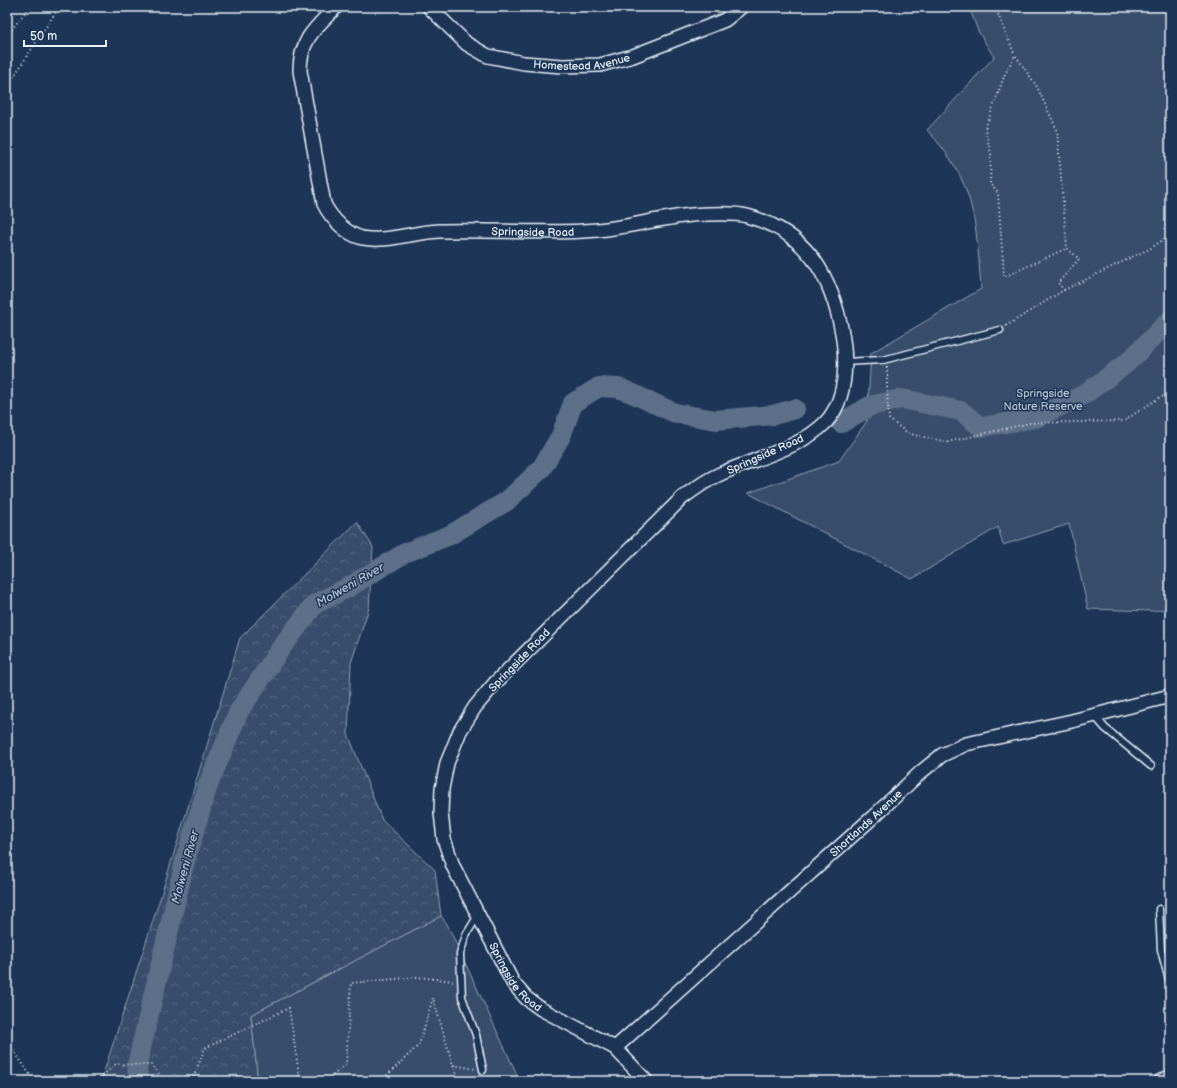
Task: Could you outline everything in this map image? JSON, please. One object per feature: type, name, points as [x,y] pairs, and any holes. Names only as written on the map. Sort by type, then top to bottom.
[{"type":"street","name":"Springside Road","points":[[336,7],[307,38],[300,58],[300,71],[324,204],[330,215],[349,232],[363,238],[379,239],[437,231],[598,230],[692,215],[746,215],[769,224],[790,235],[807,250],[818,264],[828,281],[837,308],[841,326],[844,362],[840,396],[832,414],[812,433],[783,448],[719,474],[700,484],[682,498],[496,682],[467,719],[453,745],[447,763],[442,789],[441,813],[444,839],[453,866],[508,975],[526,998],[541,1009],[615,1048],[646,1081]]},
{"type":"street","name":"Homestead Avenue","points":[[429,7],[467,44],[488,56],[524,63],[562,66],[600,65],[633,56],[725,20],[741,7]]},
{"type":"street","name":"Shortlands Avenue","points":[[615,1048],[931,763],[954,749],[966,744],[1170,696]]},
{"type":"street","points":[[1161,1081],[1170,1077]]},
{"type":"lane","points":[[844,362],[887,359],[1000,330]]},
{"type":"lane","points":[[1094,715],[1105,728],[1150,766]]},
{"type":"lane","points":[[1159,909],[1161,950],[1170,984]]},
{"type":"lane","points":[[478,917],[466,935],[461,949],[461,982],[462,996],[476,1035],[483,1070]]},
{"type":"path","points":[[7,36],[29,7]]},
{"type":"path","points":[[7,86],[59,7]]},
{"type":"path","points":[[995,7],[1015,55],[1036,85],[1057,130],[1067,248],[1079,259],[1058,283],[1064,290]]},
{"type":"path","points":[[1015,55],[1005,74],[985,129],[991,154],[990,184],[998,193],[1004,277],[1067,248]]},
{"type":"path","points":[[1000,330],[1064,290],[1151,248],[1170,235]]},
{"type":"path","points":[[887,359],[889,419],[905,431],[914,435],[948,442],[1030,423],[1124,422],[1157,399],[1170,393]]},
{"type":"path","points":[[327,1081],[346,1064],[351,983],[417,977],[461,982]]},
{"type":"path","points":[[381,1081],[419,1045],[433,998],[453,1065],[460,1081]]},
{"type":"path","points":[[192,1081],[205,1048],[289,1008],[300,1081]]},
{"type":"path","points":[[7,1040],[34,1081]]},
{"type":"path","points":[[97,1081],[116,1064],[152,1065],[164,1081]]},
{"type":"path","points":[[453,1065],[483,1070]]},
{"type":"green space","name":"Springside Nature Reserve","points":[[969,7],[1170,7],[1170,608],[1153,611],[1088,609],[1069,524],[1003,545],[998,527],[912,579],[748,493],[839,461],[867,421],[871,353],[981,289],[975,223],[964,185],[955,167],[943,149],[927,130],[994,57],[978,31]]},
{"type":"green space","points":[[357,522],[373,547],[369,608],[351,663],[348,734],[382,820],[435,870],[441,916],[251,1015],[258,1081],[101,1081],[158,905],[240,638]]},
{"type":"green space","points":[[441,916],[447,924],[520,1081],[258,1081],[251,1015]]},
{"type":"waterway","name":"Molweni River","points":[[841,423],[870,406],[902,399],[961,411],[981,427],[1036,418],[1085,394],[1127,363],[1170,320]]},
{"type":"waterway","name":"Molweni River","points":[[138,1081],[137,1065],[185,861],[208,785],[239,711],[283,645],[315,604],[349,587],[405,553],[450,535],[507,501],[541,469],[561,436],[573,403],[599,387],[618,388],[675,413],[716,420],[773,415],[795,409]]}]
